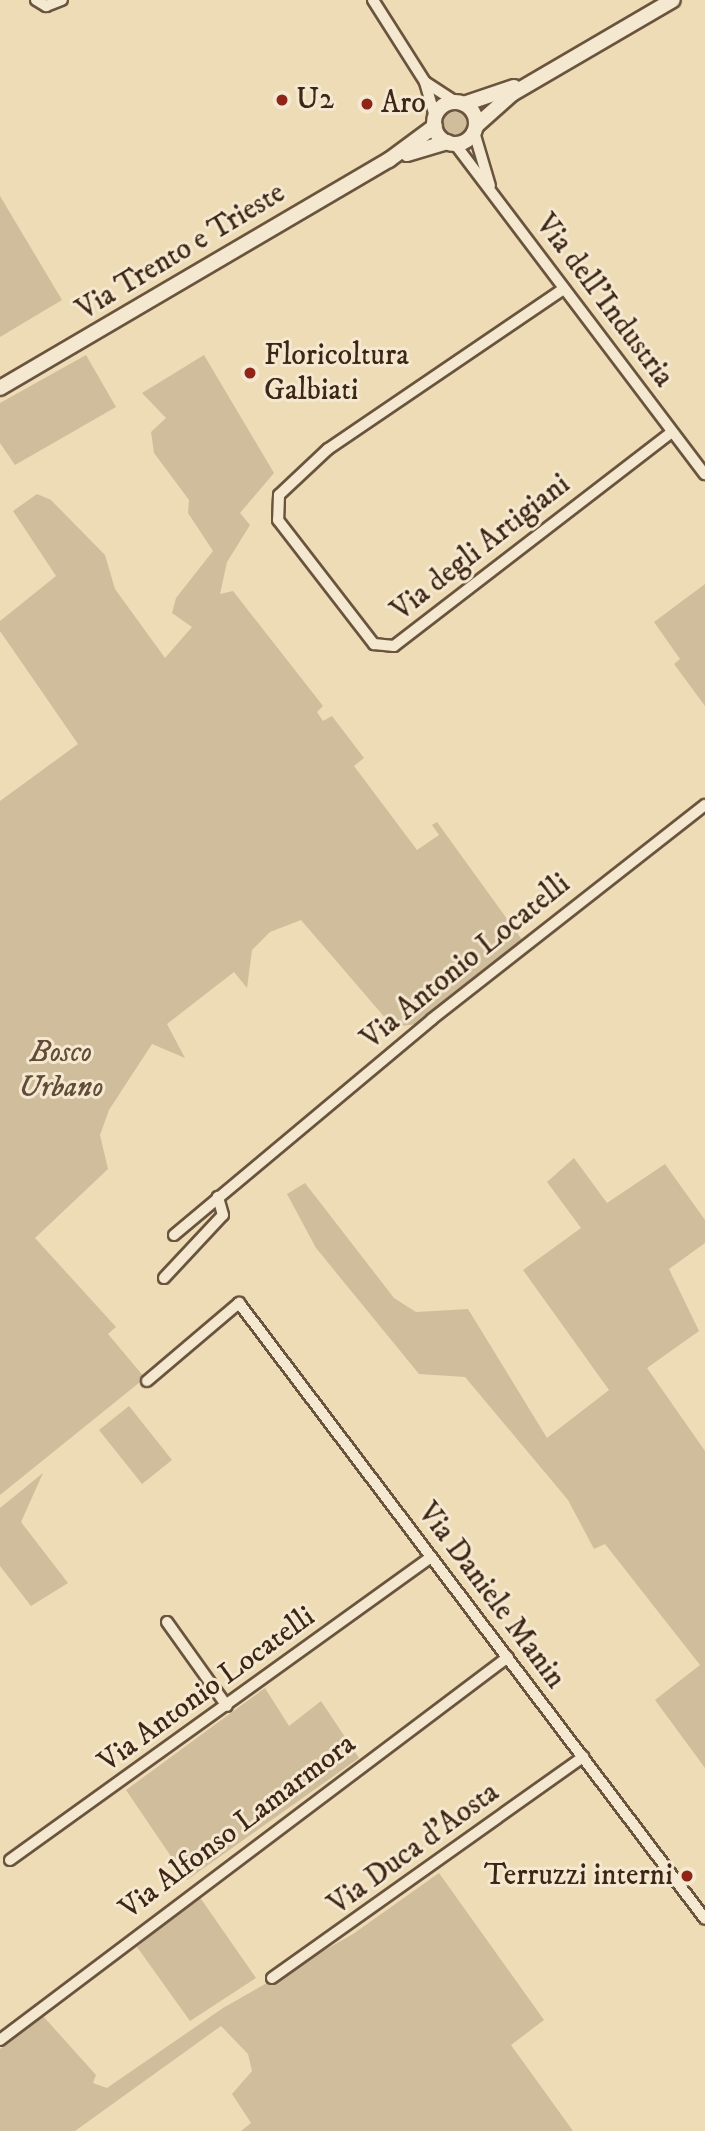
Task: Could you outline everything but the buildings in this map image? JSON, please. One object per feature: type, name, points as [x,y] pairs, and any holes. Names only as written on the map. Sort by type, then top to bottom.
[{"type":"street","points":[[36,0],[46,6],[62,0]]},
{"type":"street","points":[[373,0],[425,82],[435,122],[451,143]]},
{"type":"street","name":"Via Trento e Trieste","points":[[389,160],[451,143],[475,129],[532,82],[673,0]]},
{"type":"street","points":[[425,82],[460,103],[475,129]]},
{"type":"street","name":"Via Trento e Trieste","points":[[0,388],[389,160],[460,103],[532,82]]},
{"type":"street","name":"Via dell'Industria","points":[[475,129],[492,190]]},
{"type":"street","name":"Via dell'Industria","points":[[451,143],[492,190],[562,290],[705,474]]},
{"type":"street","name":"Via degli Artigiani","points":[[562,290],[328,449],[279,495],[278,520],[374,644],[394,646],[672,432]]},
{"type":"street","name":"Via Antonio Locatelli","points":[[174,1236],[260,1160],[705,805]]},
{"type":"street","points":[[164,1278],[223,1215],[218,1197]]},
{"type":"street","name":"Via Daniele Manin","points":[[147,1381],[239,1303],[705,1919]]},
{"type":"street","name":"Via Antonio Locatelli","points":[[10,1860],[431,1557]]},
{"type":"street","points":[[167,1622],[227,1706]]},
{"type":"street","name":"Via Alfonso Lamarmora","points":[[0,2040],[508,1657]]},
{"type":"street","name":"Via Duca d'Aosta","points":[[272,1978],[583,1757]]},
{"type":"green space","points":[[456,109],[467,113],[471,124],[467,135],[456,139],[445,135],[441,124],[445,113]]},
{"type":"green space","points":[[0,196],[62,300],[0,337]]},
{"type":"green space","points":[[86,355],[116,407],[15,465],[0,443],[0,403]]},
{"type":"green space","name":"Bosco Urbano","points":[[204,355],[274,473],[240,513],[250,525],[227,562],[220,594],[233,591],[323,706],[317,712],[323,721],[332,716],[364,758],[354,766],[417,850],[439,835],[432,825],[437,822],[523,941],[418,1024],[393,1027],[301,920],[270,932],[252,950],[247,988],[234,972],[167,1024],[185,1058],[152,1044],[109,1110],[100,1135],[108,1169],[35,1238],[116,1327],[108,1334],[145,1378],[0,1495],[0,801],[78,744],[0,631],[0,621],[56,576],[13,511],[37,494],[51,500],[105,555],[115,589],[165,658],[192,627],[172,613],[176,598],[213,551],[188,513],[189,500],[154,453],[151,432],[166,418],[142,393]]},
{"type":"green space","points":[[705,584],[705,706],[674,664],[680,659],[654,622]]},
{"type":"green space","points":[[574,1158],[607,1203],[665,1164],[705,1220],[705,1243],[669,1269],[699,1331],[647,1368],[705,1451],[705,1768],[655,1700],[700,1665],[605,1544],[594,1549],[568,1500],[465,1377],[419,1374],[316,1248],[287,1194],[305,1183],[394,1298],[416,1312],[468,1309],[547,1438],[609,1390],[523,1270],[581,1228],[547,1182]]},
{"type":"green space","points":[[129,1406],[172,1460],[142,1484],[99,1430]]},
{"type":"green space","points":[[43,1473],[21,1522],[68,1583],[31,1606],[0,1566],[0,1508]]},
{"type":"green space","points":[[265,1688],[289,1726],[321,1701],[359,1758],[187,1880],[126,1790]]},
{"type":"green space","points":[[439,1873],[544,2020],[511,2045],[573,2131],[241,2131],[251,2123],[232,2094],[252,2071],[248,2054],[221,2026],[75,2131],[0,2131],[0,2049],[43,2016],[96,2075],[93,2083],[107,2088],[223,2008],[353,1934]]},
{"type":"green space","points":[[199,1896],[256,1978],[190,2021],[137,1947]]},
{"type":"place","name":"U2","points":[[282,100]]},
{"type":"place","name":"Aro","points":[[367,104]]},
{"type":"place","name":"Floricoltura Galbiati","points":[[250,373]]},
{"type":"place","name":"Terruzzi interni","points":[[687,1876]]}]
